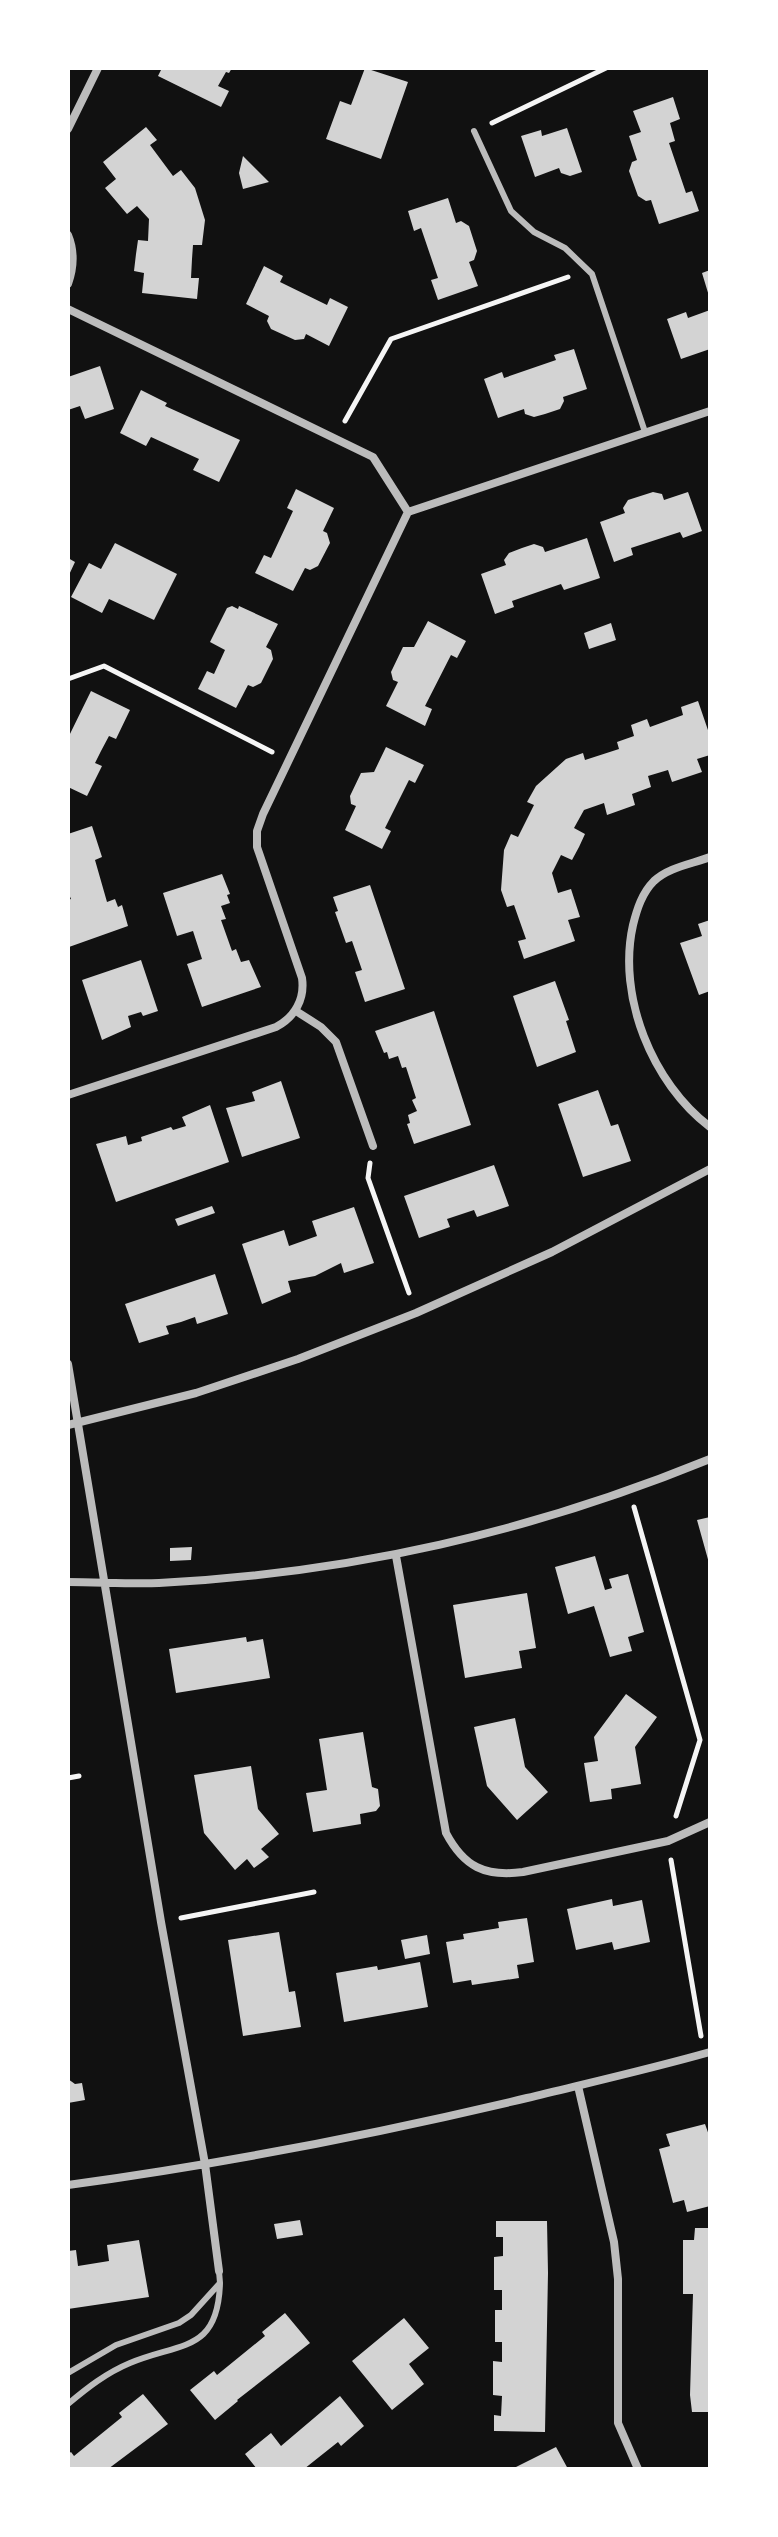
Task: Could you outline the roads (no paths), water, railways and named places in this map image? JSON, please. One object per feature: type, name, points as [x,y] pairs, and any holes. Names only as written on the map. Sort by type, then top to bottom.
[{"type":"street","points":[[68,129],[98,68]]},
{"type":"street","points":[[68,235],[74,256],[68,284]]},
{"type":"street","points":[[68,309],[373,457],[408,512]]},
{"type":"street","points":[[68,1095],[276,1027],[296,1011],[302,995],[302,978],[256,839],[263,814],[408,512],[710,411]]},
{"type":"street","points":[[710,857],[668,871],[647,890],[634,922],[628,963],[647,1046],[678,1095],[710,1127]]},
{"type":"street","points":[[296,1011],[313,1021],[336,1042],[373,1146]]},
{"type":"street","points":[[73,1425],[196,1393],[283,1364],[416,1313],[552,1252],[710,1169]]},
{"type":"street","points":[[68,1364],[73,1425],[104,1582],[205,2164],[219,2271]]},
{"type":"street","points":[[68,1582],[157,1583],[292,1572],[396,1556],[524,1524],[629,1491],[710,1459]]},
{"type":"street","points":[[396,1556],[446,1833],[459,1854],[478,1868],[506,1874],[668,1841],[710,1822]]},
{"type":"street","points":[[68,2185],[205,2164],[389,2129],[707,2053]]},
{"type":"street","points":[[578,2086],[617,2267],[618,2423],[638,2469]]},
{"type":"lane","points":[[474,131],[511,211],[534,232],[565,248],[592,274],[645,432]]},
{"type":"lane","points":[[68,2404],[98,2379],[116,2370],[200,2338],[216,2317],[219,2271]]},
{"type":"lane","points":[[68,2373],[116,2345],[179,2323],[191,2315],[220,2283]]}]
